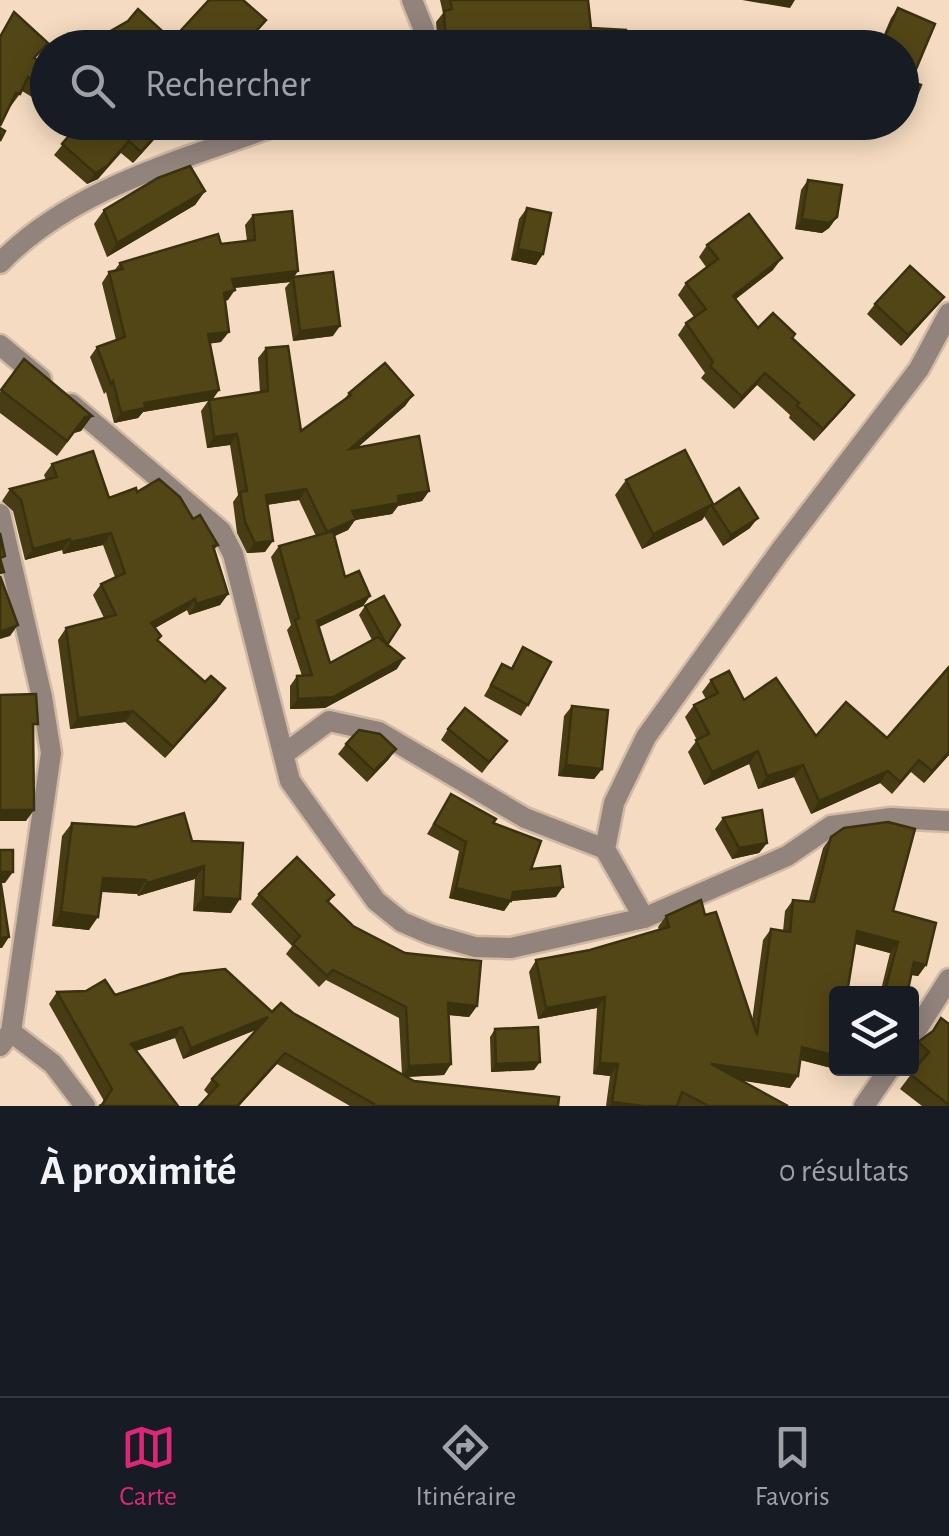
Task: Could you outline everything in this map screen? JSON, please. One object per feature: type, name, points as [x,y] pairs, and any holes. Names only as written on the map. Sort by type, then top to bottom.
[{"type":"street","points":[[412,0],[424,30]]},
{"type":"street","points":[[0,263],[52,218],[86,200],[239,140]]},
{"type":"street","points":[[605,850],[614,803],[646,736],[745,598],[920,368],[949,312]]},
{"type":"street","points":[[0,345],[221,531],[233,554],[290,780],[376,901],[402,922],[476,947],[511,948],[644,918],[787,856],[830,826],[891,818],[949,821]]},
{"type":"street","points":[[0,514],[51,753],[5,1039],[53,1064],[86,1106]]},
{"type":"street","points":[[284,754],[328,721],[368,727],[525,818],[605,850],[644,918]]},
{"type":"street","points":[[919,1026],[949,978]]},
{"type":"street","points":[[864,1106],[885,1076]]},
{"type":"building","points":[[209,0],[243,0],[266,20],[257,30],[181,30]]},
{"type":"building","points":[[450,0],[588,0],[591,28],[626,30],[445,30],[444,11],[452,9]]},
{"type":"building","points":[[898,8],[935,24],[919,62],[919,30],[888,30]]},
{"type":"building","points":[[138,9],[161,30],[112,30],[128,21]]},
{"type":"building","points":[[14,12],[34,30],[30,30],[30,78],[20,94],[16,93],[0,126],[0,37]]},
{"type":"building","points":[[65,140],[151,140],[141,152],[129,141],[106,167],[95,173],[62,144]]},
{"type":"building","points":[[190,166],[205,191],[117,243],[104,210],[158,178]]},
{"type":"building","points":[[808,180],[842,185],[837,217],[829,223],[802,219]]},
{"type":"building","points":[[527,208],[551,213],[543,254],[518,249]]},
{"type":"building","points":[[292,211],[298,271],[232,279],[235,290],[224,293],[229,332],[208,334],[219,390],[144,403],[146,408],[121,413],[113,381],[111,384],[97,347],[125,337],[109,272],[123,269],[120,263],[218,234],[221,244],[255,240],[253,215]]},
{"type":"building","points":[[749,214],[782,258],[733,296],[758,328],[773,313],[795,334],[792,338],[854,395],[823,429],[765,373],[742,397],[710,366],[713,362],[686,323],[706,309],[686,283],[718,259],[707,245]]},
{"type":"building","points":[[910,266],[944,297],[908,335],[875,304]]},
{"type":"building","points":[[333,272],[340,326],[300,331],[293,277]]},
{"type":"building","points":[[288,346],[301,431],[351,395],[385,363],[413,395],[350,449],[419,436],[429,491],[398,496],[399,503],[352,511],[356,519],[327,532],[306,489],[266,495],[273,541],[255,543],[245,522],[240,492],[247,491],[237,434],[214,437],[209,400],[268,391],[266,348]]},
{"type":"building","points":[[24,359],[92,416],[85,417],[67,441],[1,390]]},
{"type":"building","points":[[685,450],[713,504],[653,534],[626,480]]},
{"type":"building","points":[[93,451],[109,498],[136,488],[137,492],[159,479],[180,497],[193,519],[200,515],[218,545],[213,546],[228,594],[196,604],[195,599],[151,623],[161,636],[157,640],[205,682],[211,676],[225,688],[173,747],[133,711],[78,718],[66,628],[116,615],[101,584],[125,573],[111,533],[33,549],[21,500],[10,489],[57,477],[52,464]]},
{"type":"building","points":[[739,488],[758,518],[731,535],[712,506]]},
{"type":"building","points":[[333,531],[345,577],[359,571],[370,596],[317,621],[330,663],[378,637],[404,658],[333,697],[298,699],[297,676],[312,675],[279,546]]},
{"type":"building","points":[[0,576],[18,625],[0,632]]},
{"type":"building","points":[[384,596],[400,625],[387,645],[365,606]]},
{"type":"building","points":[[523,647],[551,662],[528,705],[491,685],[502,664],[512,669]]},
{"type":"building","points":[[949,667],[949,752],[932,771],[919,760],[900,782],[888,771],[819,801],[803,765],[767,776],[758,751],[712,772],[696,740],[709,734],[694,705],[718,693],[711,680],[729,671],[744,700],[776,678],[816,736],[846,702],[887,738]]},
{"type":"building","points":[[36,694],[34,810],[0,810],[0,695]]},
{"type":"building","points":[[572,706],[608,710],[602,769],[566,765]]},
{"type":"building","points":[[465,708],[507,741],[489,762],[448,729]]},
{"type":"building","points":[[359,730],[380,734],[396,749],[374,771],[346,744]]},
{"type":"building","points":[[451,794],[496,819],[493,823],[541,841],[531,869],[560,866],[563,887],[513,892],[511,901],[456,888],[466,842],[434,824]]},
{"type":"building","points":[[762,810],[767,843],[739,848],[723,818]]},
{"type":"building","points":[[184,813],[192,841],[243,843],[240,899],[203,897],[204,866],[147,883],[103,878],[98,917],[61,912],[72,823],[136,827]]},
{"type":"building","points":[[888,822],[915,829],[893,911],[936,923],[926,965],[914,962],[909,986],[886,986],[898,942],[857,931],[848,986],[829,986],[829,1054],[802,1047],[798,1076],[711,1064],[788,1106],[709,1106],[682,1092],[677,1106],[612,1102],[618,1064],[600,1063],[605,997],[546,1008],[536,960],[590,950],[669,927],[666,916],[701,900],[705,915],[716,912],[757,1035],[771,929],[790,932],[793,900],[814,902],[831,837],[844,828]]},
{"type":"building","points":[[0,850],[13,850],[13,872],[0,872]]},
{"type":"building","points":[[297,857],[334,895],[327,901],[353,926],[405,953],[481,961],[477,1006],[448,1003],[451,1064],[409,1066],[406,1007],[333,970],[327,976],[293,944],[300,936],[259,894]]},
{"type":"building","points":[[0,878],[9,937],[0,938]]},
{"type":"building","points":[[225,969],[272,1012],[281,1003],[414,1081],[559,1097],[558,1106],[373,1106],[285,1053],[237,1106],[199,1106],[218,1085],[212,1079],[268,1017],[191,1048],[182,1027],[131,1044],[178,1106],[99,1106],[112,1089],[57,992],[86,991],[105,980],[115,995],[181,974]]},
{"type":"building","points":[[941,1018],[949,1024],[949,1105],[913,1076],[919,1076],[919,1064],[929,1052],[919,1041],[933,1031]]},
{"type":"building","points":[[538,1027],[540,1062],[496,1064],[495,1029]]}]
